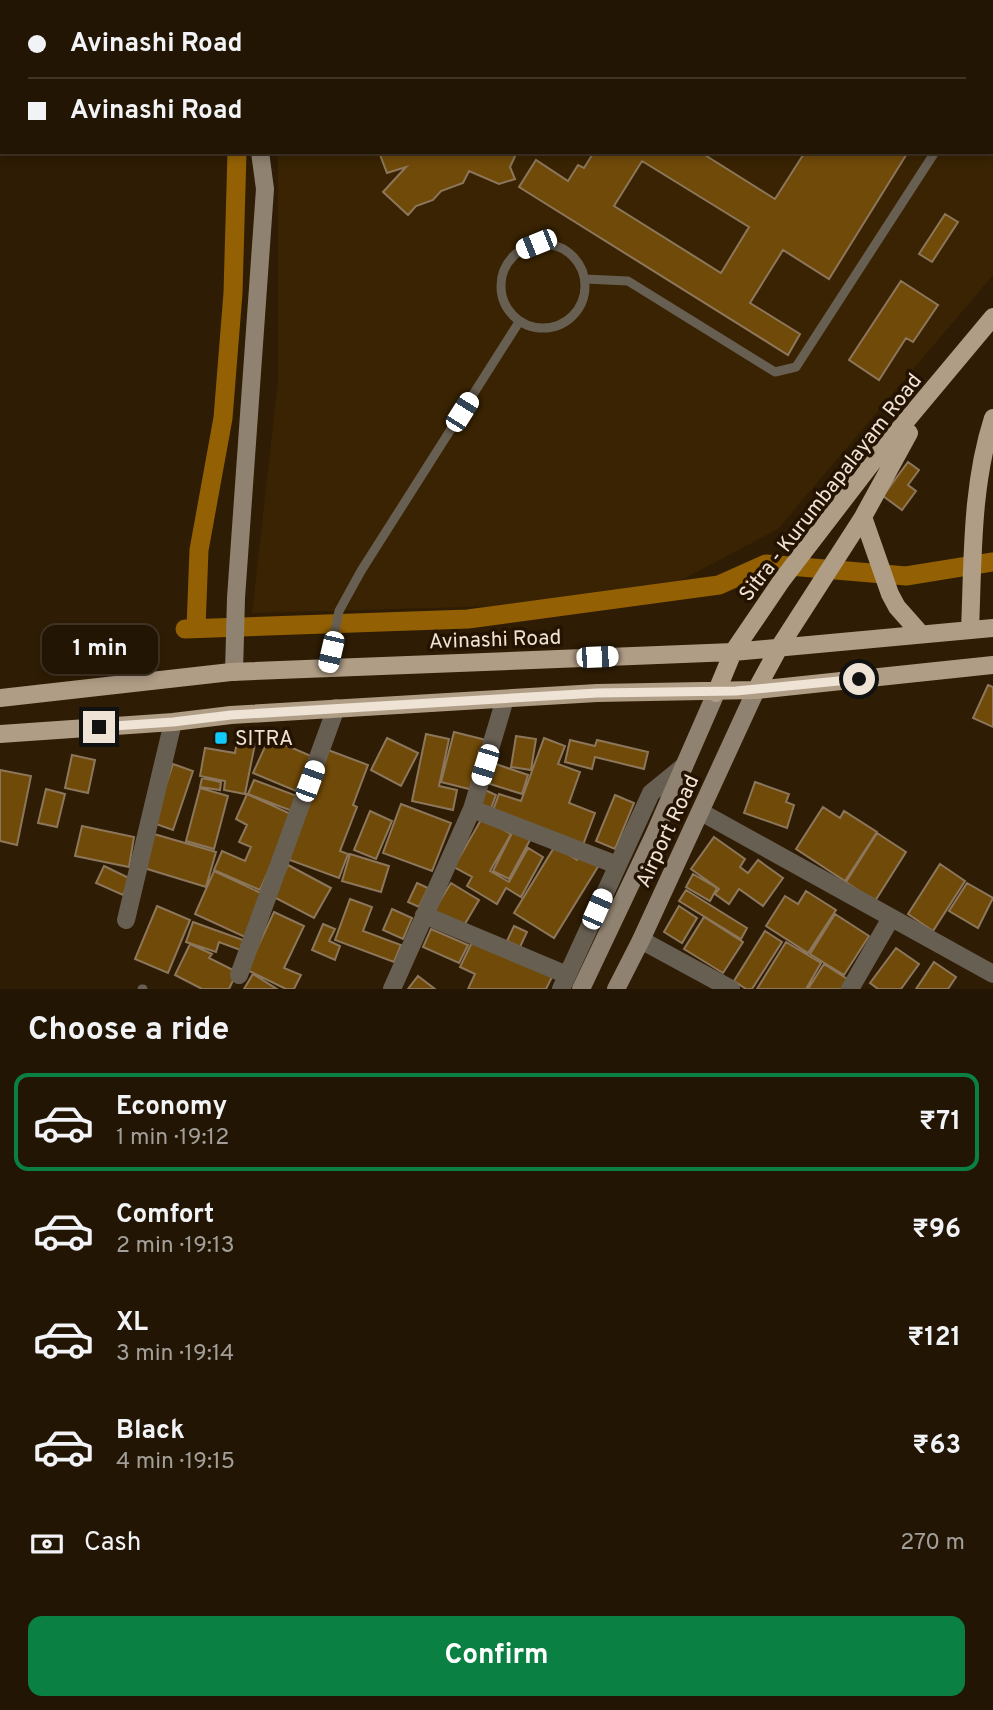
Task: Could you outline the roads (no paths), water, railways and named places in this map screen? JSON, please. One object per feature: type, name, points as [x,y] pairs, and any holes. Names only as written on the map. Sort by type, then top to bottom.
[{"type":"main road","name":"Sitra - Kurumbapalayam Road","points":[[716,692],[733,652],[782,580],[881,451],[993,317]]},
{"type":"main road","name":"Sitra - Kurumbapalayam Road","points":[[756,690],[780,646],[858,524],[905,438],[993,335]]},
{"type":"main road","points":[[970,630],[974,523],[983,449],[993,418]]},
{"type":"main road","points":[[858,524],[897,607],[920,633]]},
{"type":"main road","name":"Avinashi Road","points":[[0,698],[234,672],[733,652],[993,628]]},
{"type":"main road","points":[[0,734],[336,708],[597,693],[756,690],[993,664]]},
{"type":"street","points":[[234,672],[236,598],[265,189],[260,154]]},
{"type":"street","name":"Airport Road","points":[[616,989],[756,690]]},
{"type":"street","name":"Airport Road","points":[[581,989],[654,835],[716,692]]},
{"type":"street","points":[[392,989],[472,809],[505,699]]},
{"type":"street","points":[[239,975],[336,708]]},
{"type":"street","points":[[126,920],[173,722]]},
{"type":"street","points":[[424,915],[564,982],[651,793],[684,766]]},
{"type":"street","points":[[472,809],[617,865]]},
{"type":"street","points":[[701,812],[993,974]]},
{"type":"street","points":[[850,989],[891,918]]},
{"type":"street","points":[[641,940],[731,989]]},
{"type":"lane","points":[[585,279],[628,281],[775,372],[796,367],[934,154]]},
{"type":"lane","points":[[536,244],[552,245],[568,251],[579,263],[585,279],[585,295],[579,310],[567,322],[551,328],[535,328],[519,321],[508,310],[501,294],[502,277],[508,262],[520,250],[536,244]]},
{"type":"lane","points":[[327,668],[339,611],[361,571],[519,321]]},
{"type":"waterway","points":[[196,628],[199,550],[223,418],[233,293],[237,154]]},
{"type":"waterway","points":[[185,629],[468,619],[719,585],[766,564],[906,576],[993,562]]},
{"type":"place","name":"SITRA","points":[[221,738]]}]
